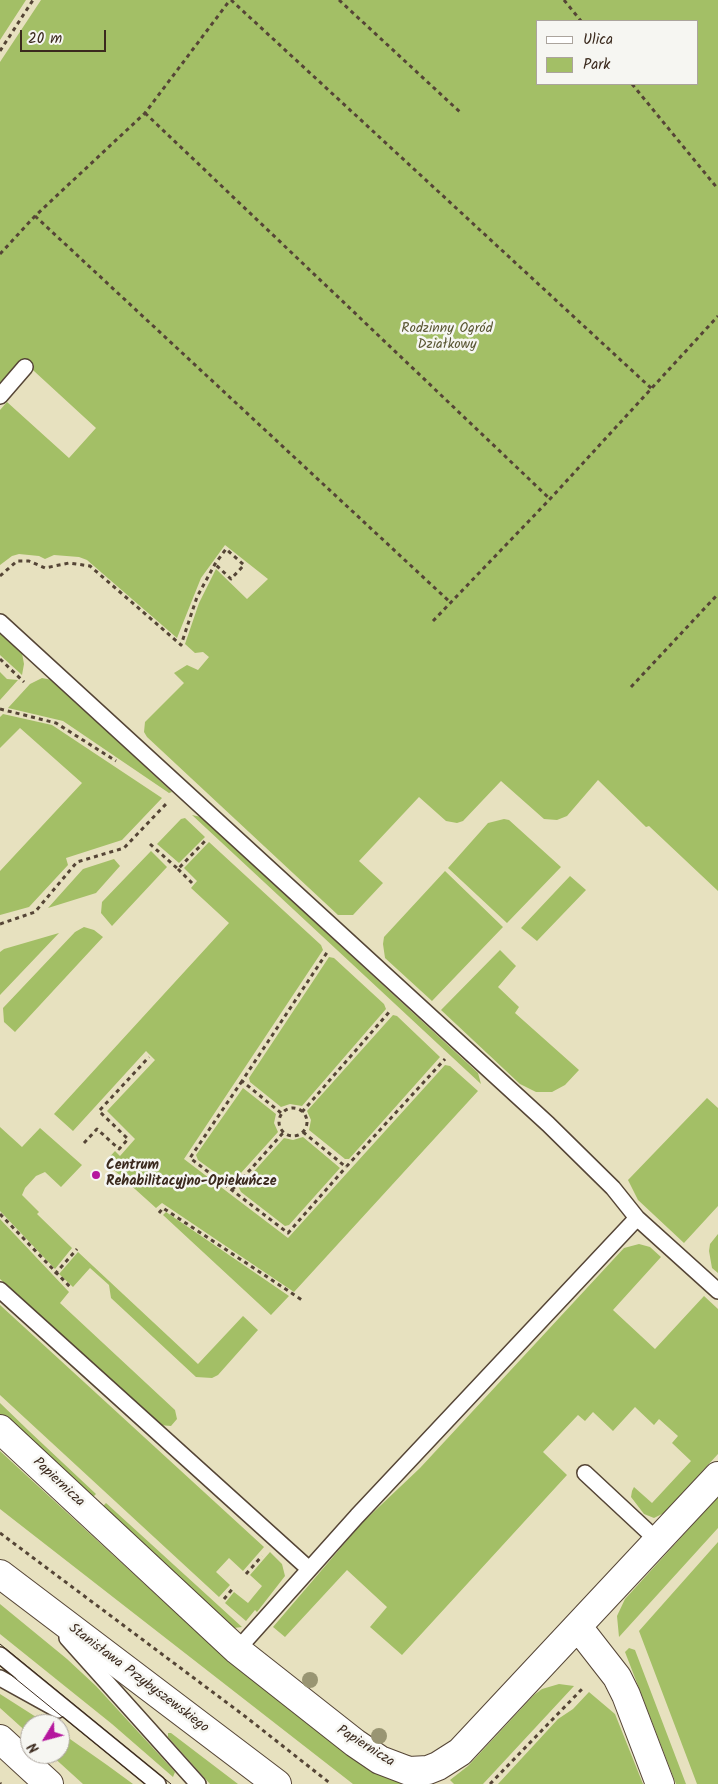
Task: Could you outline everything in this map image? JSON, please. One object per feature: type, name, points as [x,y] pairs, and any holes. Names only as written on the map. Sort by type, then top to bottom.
[{"type":"street","name":"Papiernicza","points":[[0,1429],[238,1650],[355,1743],[399,1768],[419,1771],[438,1766],[460,1752],[718,1476]]},
{"type":"street","name":"Stanisława Przybyszewskiego","points":[[0,1574],[277,1784]]},
{"type":"street","points":[[578,1627],[617,1676],[660,1784]]},
{"type":"street","points":[[0,1739],[49,1784]]},
{"type":"lane","points":[[0,396],[25,367]]},
{"type":"lane","points":[[0,622],[548,1124],[613,1188],[637,1218],[718,1291]]},
{"type":"lane","points":[[238,1650],[357,1516],[637,1218]]},
{"type":"lane","points":[[0,1290],[310,1569]]},
{"type":"lane","points":[[585,1473],[658,1541]]},
{"type":"lane","points":[[24,1592],[198,1784]]},
{"type":"lane","points":[[0,1655],[158,1784]]},
{"type":"lane","points":[[0,1678],[104,1738]]},
{"type":"path","points":[[0,51],[33,0]]},
{"type":"path","points":[[0,254],[35,216],[145,113],[230,0],[652,389]]},
{"type":"path","points":[[339,0],[461,113]]},
{"type":"path","points":[[564,0],[580,20]]},
{"type":"path","points":[[633,85],[718,189]]},
{"type":"path","points":[[145,113],[550,499]]},
{"type":"path","points":[[35,216],[451,602]]},
{"type":"path","points":[[432,621],[550,499],[718,316]]},
{"type":"path","points":[[0,576],[17,561],[29,561],[45,568],[77,563],[90,566],[181,645],[197,597],[215,564],[226,549],[244,565],[231,579],[215,564]]},
{"type":"path","points":[[631,687],[718,594]]},
{"type":"path","points":[[0,659],[24,682]]},
{"type":"path","points":[[0,924],[35,912],[77,862],[124,848],[170,800]]},
{"type":"path","points":[[178,869],[210,836]]},
{"type":"path","points":[[150,844],[192,883]]},
{"type":"path","points":[[330,949],[190,1158],[288,1233],[447,1057]]},
{"type":"path","points":[[302,1112],[393,1007]]},
{"type":"path","points":[[84,1144],[97,1129],[119,1149],[128,1140],[99,1111],[149,1057]]},
{"type":"path","points":[[242,1081],[281,1113]]},
{"type":"path","points":[[292,1108],[302,1112],[307,1121],[303,1132],[293,1136],[283,1133],[278,1123],[281,1113],[292,1108]]},
{"type":"path","points":[[303,1132],[346,1167]]},
{"type":"path","points":[[232,1190],[283,1133]]},
{"type":"path","points":[[159,1213],[163,1208],[302,1300]]},
{"type":"path","points":[[0,1214],[55,1274],[72,1289]]},
{"type":"path","points":[[55,1274],[77,1249]]},
{"type":"path","points":[[0,1533],[332,1784]]},
{"type":"path","points":[[220,1604],[234,1587]]},
{"type":"path","points":[[490,1784],[582,1689]]},
{"type":"green space","points":[[0,0],[26,0],[0,40]]},
{"type":"green space","name":"Rodzinny Ogród Działkowy","points":[[41,0],[718,0],[718,891],[649,826],[646,827],[598,780],[567,816],[557,820],[544,819],[501,781],[463,821],[457,823],[446,821],[419,797],[359,861],[383,883],[353,915],[338,915],[147,737],[144,732],[145,722],[184,683],[174,673],[187,665],[198,670],[209,657],[203,652],[195,653],[185,644],[199,603],[216,569],[247,599],[268,579],[225,545],[201,578],[177,638],[87,560],[79,557],[54,555],[45,559],[39,556],[19,554],[12,556],[0,565],[0,410],[7,402],[69,458],[96,428],[22,360],[0,384],[0,62]]},
{"type":"green space","points":[[0,633],[22,653],[24,664],[22,675],[0,655]]},
{"type":"green space","points":[[0,672],[7,679],[18,680],[0,700]]},
{"type":"green space","points":[[42,678],[52,680],[172,792],[169,793],[63,721],[8,708],[30,684]]},
{"type":"green space","points":[[3,714],[52,725],[162,798],[122,840],[66,858],[68,865],[29,907],[0,915],[0,871],[82,783],[20,728],[0,748],[0,717]]},
{"type":"green space","points":[[192,815],[201,817],[478,1073],[481,1084]]},
{"type":"green space","points":[[185,818],[205,837],[179,863],[157,844],[181,819]]},
{"type":"green space","points":[[504,819],[509,820],[561,867],[507,923],[448,868],[488,823]]},
{"type":"green space","points":[[209,842],[321,945],[323,950],[184,1159],[288,1238],[445,1065],[450,1066],[478,1091],[294,1292],[162,1203],[156,1208],[105,1162],[115,1151],[120,1156],[135,1139],[107,1111],[155,1060],[146,1051],[73,1131],[54,1114],[229,923],[191,888],[197,881],[184,868]]},
{"type":"green space","points":[[151,851],[167,867],[112,926],[101,913],[102,902]]},
{"type":"green space","points":[[114,859],[120,866],[96,893],[48,908],[83,869]]},
{"type":"green space","points":[[445,871],[503,927],[432,1001],[385,958],[383,944],[384,937]]},
{"type":"green space","points":[[570,876],[586,890],[537,941],[521,928]]},
{"type":"green space","points":[[84,927],[94,930],[103,937],[15,1032],[4,1022],[3,1008],[75,932]]},
{"type":"green space","points":[[59,933],[0,995],[0,952],[4,949]]},
{"type":"green space","points":[[500,950],[516,966],[498,987],[519,1007],[515,1013],[579,1070],[565,1085],[552,1092],[536,1092],[520,1084],[441,1010]]},
{"type":"green space","points":[[329,957],[334,958],[384,1004],[386,1009],[302,1106],[290,1104],[281,1107],[250,1082],[249,1078]]},
{"type":"green space","points":[[393,1015],[397,1016],[440,1057],[349,1159],[345,1159],[309,1130],[311,1120],[307,1111]]},
{"type":"green space","points":[[243,1088],[276,1114],[274,1123],[278,1132],[231,1184],[198,1160],[196,1155]]},
{"type":"green space","points":[[707,1098],[718,1108],[718,1206],[684,1243],[638,1200],[628,1180]]},
{"type":"green space","points":[[0,1127],[22,1147],[40,1128],[82,1165],[61,1187],[45,1172],[36,1176],[25,1188],[22,1195],[39,1212],[37,1214],[72,1248],[55,1269],[0,1211]]},
{"type":"green space","points":[[303,1137],[340,1168],[289,1225],[285,1226],[241,1192],[239,1188],[284,1138],[293,1140]]},
{"type":"green space","points":[[166,1212],[289,1296],[271,1315],[163,1215]]},
{"type":"green space","points":[[0,1219],[69,1292],[60,1303],[175,1410],[177,1419],[171,1426],[159,1425],[0,1279]]},
{"type":"green space","points":[[718,1234],[718,1273],[712,1268],[709,1251],[710,1244]]},
{"type":"green space","points":[[639,1244],[650,1247],[661,1257],[613,1310],[655,1349],[704,1296],[718,1309],[718,1454],[664,1513],[654,1518],[644,1514],[631,1497],[632,1491],[634,1487],[652,1503],[691,1461],[672,1443],[678,1436],[659,1419],[654,1425],[635,1407],[613,1431],[593,1412],[585,1421],[578,1415],[543,1452],[567,1475],[402,1655],[370,1627],[387,1607],[347,1570],[285,1637],[273,1627],[362,1523],[420,1468],[624,1248]]},
{"type":"green space","points":[[78,1252],[198,1364],[243,1316],[258,1330],[218,1375],[212,1378],[196,1377],[111,1298],[109,1285],[90,1268],[73,1287],[59,1274]]},
{"type":"green space","points":[[0,1305],[264,1547],[243,1571],[229,1558],[216,1572],[230,1585],[219,1597],[0,1395]]},
{"type":"green space","points":[[0,1403],[96,1494],[91,1499],[0,1415]]},
{"type":"green space","points":[[0,1451],[226,1659],[360,1762],[402,1784],[353,1784],[0,1509]]},
{"type":"green space","points":[[718,1497],[718,1528],[619,1637],[617,1616],[625,1599]]},
{"type":"green space","points":[[106,1503],[242,1627],[234,1628],[230,1626],[101,1508]]},
{"type":"green space","points":[[718,1542],[718,1784],[697,1784],[639,1631]]},
{"type":"green space","points":[[270,1552],[282,1564],[285,1576],[257,1612],[255,1610],[246,1621],[225,1603],[234,1592],[248,1603],[262,1586],[250,1575]]},
{"type":"green space","points":[[0,1604],[67,1659],[96,1686],[175,1772],[173,1777],[112,1724],[0,1634]]},
{"type":"green space","points":[[629,1648],[635,1650],[686,1784],[676,1784],[625,1652]]},
{"type":"green space","points":[[559,1684],[574,1686],[483,1784],[454,1784],[450,1780],[468,1766],[534,1695],[542,1689]]},
{"type":"green space","points":[[589,1692],[615,1714],[643,1784],[498,1784],[558,1719],[573,1709]]},
{"type":"green space","points":[[0,1694],[31,1714],[20,1714],[20,1726],[0,1708]]},
{"type":"green space","points":[[168,1733],[171,1733],[238,1784],[210,1784],[168,1737]]},
{"type":"green space","points":[[70,1739],[133,1784],[83,1784],[61,1764],[70,1764]]},
{"type":"tram line","points":[[0,1644],[171,1784]]},
{"type":"tram line","points":[[0,1666],[145,1784]]},
{"type":"place","name":"Centrum Rehabilitacyjno-Opiekuńcze","points":[[96,1175]]}]
